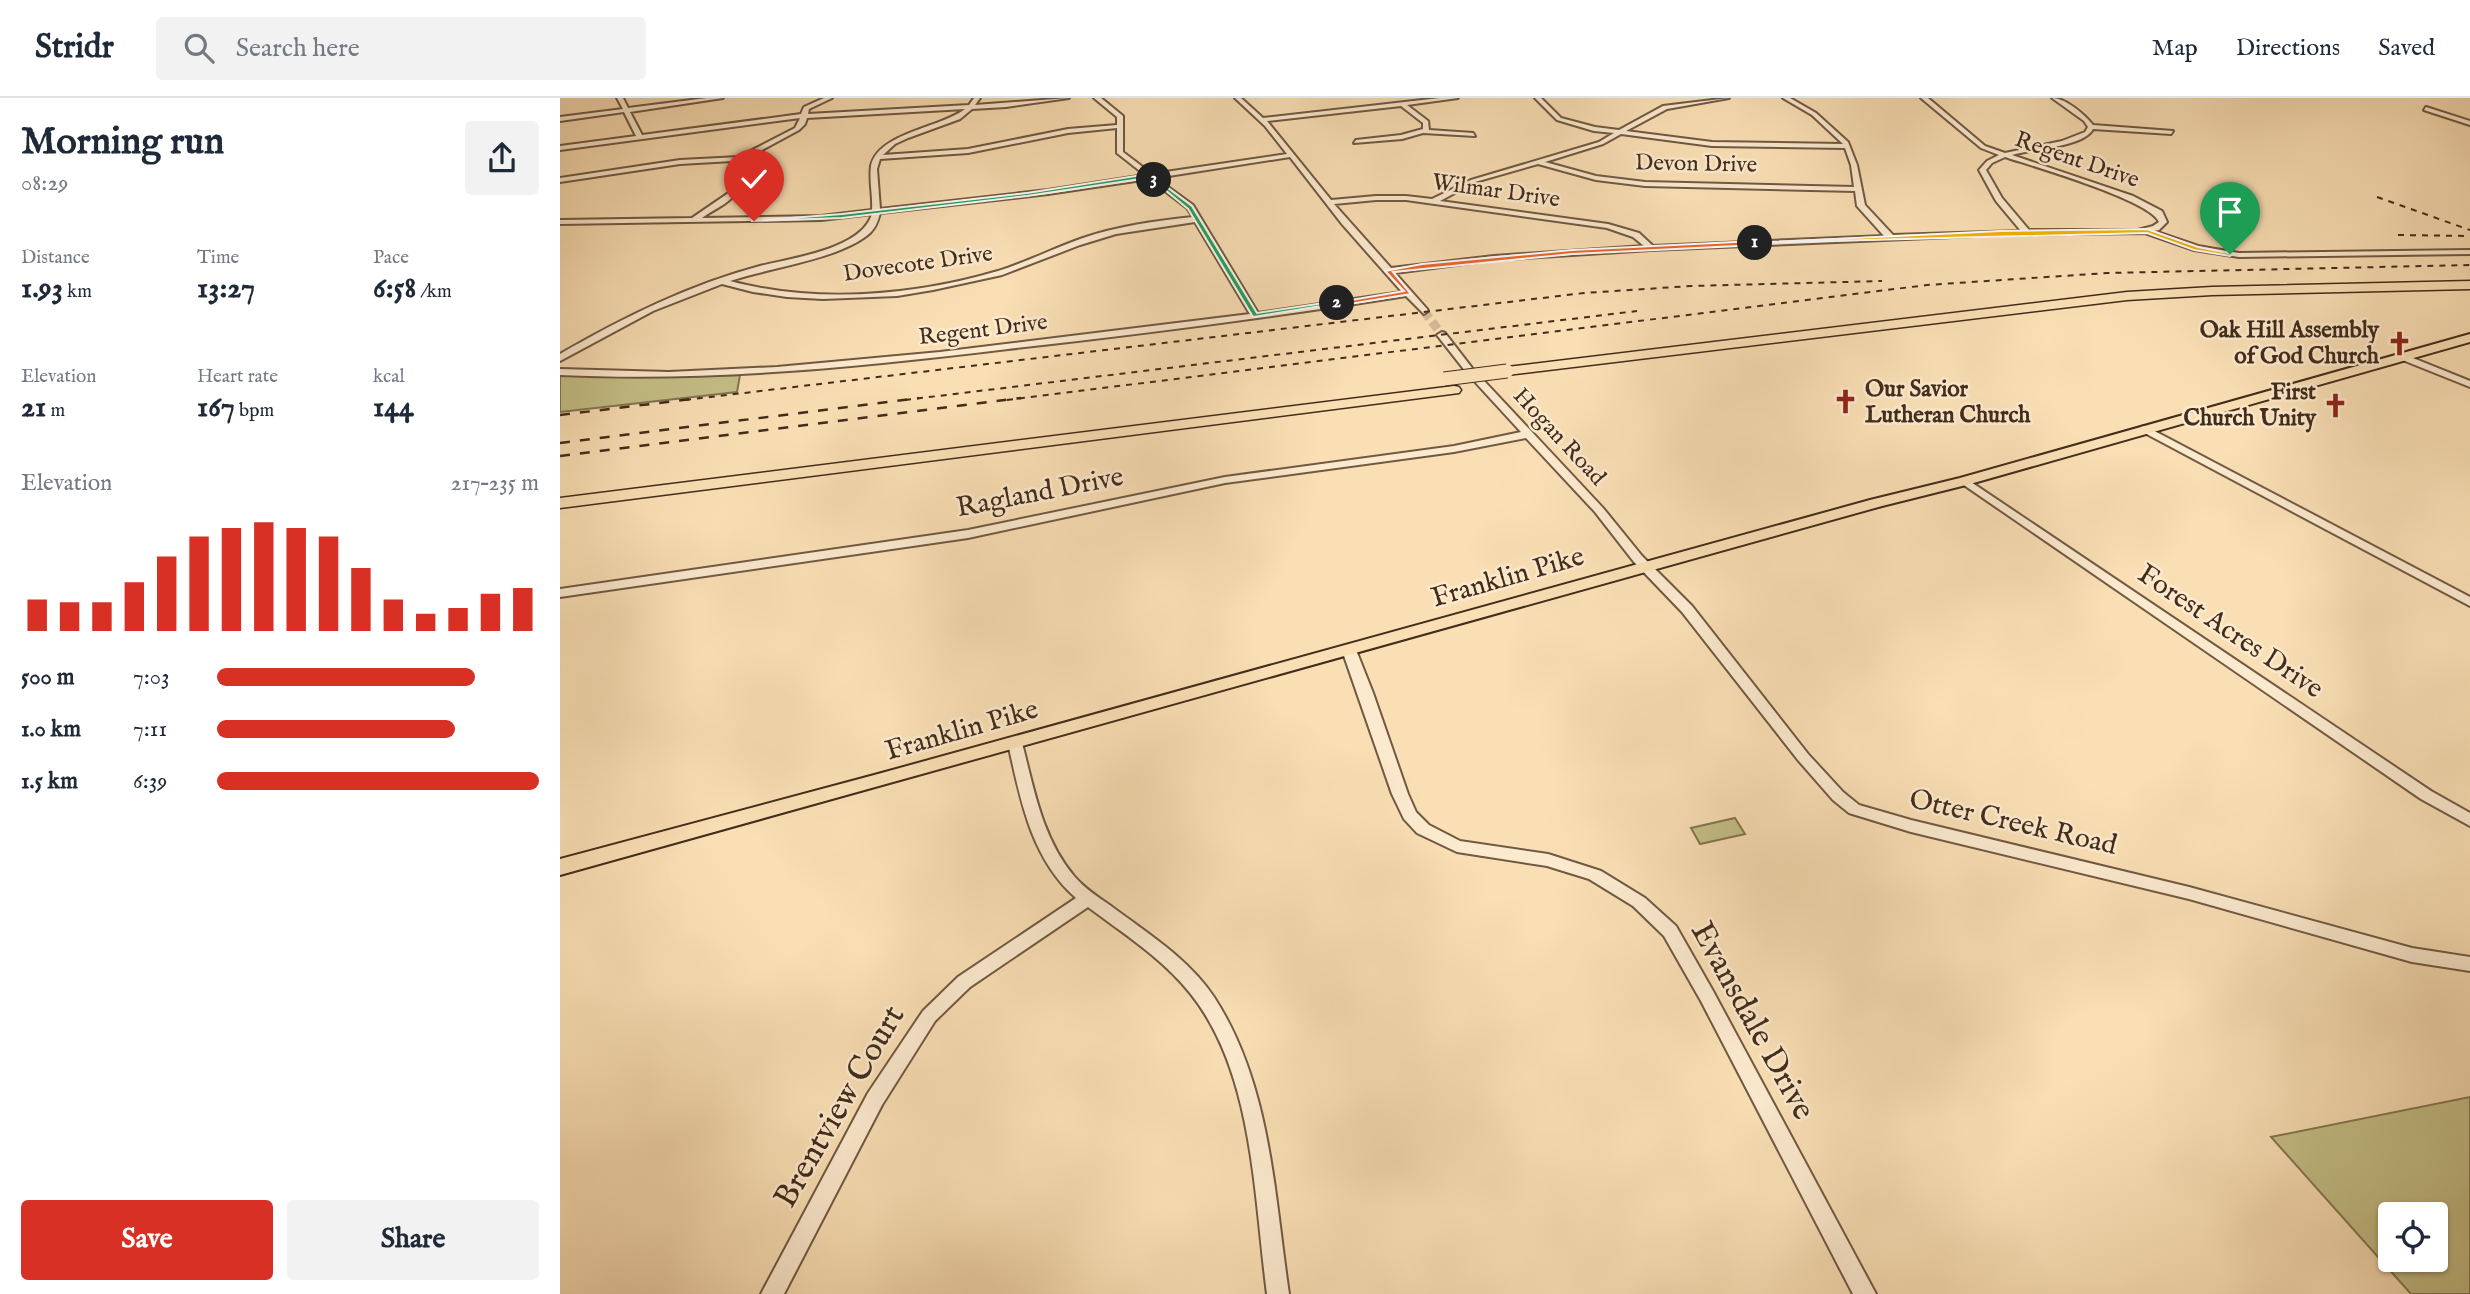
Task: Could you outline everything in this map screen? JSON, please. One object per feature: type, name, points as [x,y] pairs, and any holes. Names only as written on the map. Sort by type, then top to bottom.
[{"type":"highway","points":[[560,503],[2127,296],[2212,290],[2470,285]]},
{"type":"highway","points":[[1511,377],[2140,307],[2234,300],[2470,295]]},
{"type":"highway","points":[[560,488],[1449,385]]},
{"type":"main road","name":"Franklin Pike","points":[[560,867],[1965,481],[2470,338]]},
{"type":"street","points":[[620,98],[639,136]]},
{"type":"street","points":[[560,119],[720,98]]},
{"type":"street","points":[[693,220],[733,194],[735,184],[730,170],[739,159],[794,131],[802,124],[806,108],[829,98]]},
{"type":"street","points":[[560,358],[628,319],[721,281],[842,246],[871,228],[876,212],[874,166],[877,157],[892,144],[962,116],[977,98]]},
{"type":"street","points":[[560,148],[803,116],[972,107],[1066,98]]},
{"type":"street","points":[[1097,98],[1119,114],[1119,152],[1184,201],[1198,219],[1255,315]]},
{"type":"street","points":[[1238,98],[1263,120],[1329,202],[1424,311]]},
{"type":"street","points":[[1263,120],[1452,98]]},
{"type":"street","points":[[1538,98],[1560,120],[1579,126],[1717,145],[1848,146]]},
{"type":"street","points":[[1434,201],[1468,183],[1595,145],[1668,106],[1726,98]]},
{"type":"street","points":[[1786,98],[1817,116],[1848,146],[1864,210],[1890,237]]},
{"type":"street","name":"Regent Drive","points":[[1389,271],[1490,258],[1651,248],[1890,237],[2147,231],[2159,226],[2163,220],[2159,213],[2145,205],[2097,185],[2005,155],[1975,142],[1924,98]]},
{"type":"street","points":[[2055,98],[2091,127],[2171,132]]},
{"type":"street","points":[[1351,100],[1363,109]]},
{"type":"street","points":[[1402,104],[1426,122],[1424,131]]},
{"type":"street","points":[[2426,109],[2470,123]]},
{"type":"street","points":[[877,157],[973,150],[1068,131],[1121,126]]},
{"type":"street","points":[[2027,233],[1982,172],[1987,163],[2005,155],[2078,138],[2088,133],[2091,127]]},
{"type":"street","points":[[1356,142],[1402,137],[1424,131],[1473,135]]},
{"type":"street","points":[[560,222],[617,219],[778,220],[876,212],[1048,192],[1292,155]]},
{"type":"street","points":[[560,180],[680,162],[739,159]]},
{"type":"street","name":"Devon Drive","points":[[1538,162],[1595,178],[1641,184],[1857,189]]},
{"type":"street","name":"Wilmar Drive","points":[[1329,202],[1380,197],[1434,201],[1608,226],[1638,236],[1651,248]]},
{"type":"street","name":"Dovecote Drive","points":[[721,281],[758,292],[796,296],[849,295],[917,288],[999,273],[1110,233],[1198,219]]},
{"type":"street","points":[[2147,231],[2197,248],[2244,256],[2470,252]]},
{"type":"street","name":"Regent Drive","points":[[560,372],[684,375],[800,369],[1101,336],[1409,293]]},
{"type":"street","name":"Hogan Road","points":[[1442,335],[1469,370],[1599,510],[1646,567]]},
{"type":"street","points":[[2403,357],[2470,384]]},
{"type":"street","points":[[2145,429],[2470,602]]},
{"type":"street","name":"Ragland Drive","points":[[560,593],[968,534],[1225,480],[1454,449],[1529,434]]},
{"type":"street","name":"Forest Acres Drive","points":[[1965,481],[2426,795],[2470,820]]},
{"type":"street","name":"Otter Creek Road","points":[[1646,567],[1688,609],[1824,782],[1854,809],[1911,826],[2189,893],[2412,955],[2470,964]]},
{"type":"street","name":"Evansdale Drive","points":[[1349,650],[1400,794],[1410,815],[1423,829],[1457,846],[1548,860],[1595,875],[1639,902],[1670,931],[1866,1294]]},
{"type":"street","points":[[1015,743],[1027,799],[1044,844],[1063,874],[1088,899],[1149,943],[1186,975],[1208,1003],[1229,1039],[1242,1074],[1252,1114],[1278,1294]]},
{"type":"street","name":"Brentview Court","points":[[772,1294],[880,1090],[929,1016],[950,994],[978,972],[1088,899]]},
{"type":"shaded area","points":[[560,374],[645,377],[740,375],[737,392],[560,412]]},
{"type":"shaded area","points":[[1735,818],[1745,834],[1700,844],[1691,828]]},
{"type":"shaded area","points":[[2470,1097],[2470,1294],[2411,1294],[2391,1272],[2448,1272],[2448,1202],[2378,1202],[2378,1257],[2271,1137]]},
{"type":"tunnel","points":[[1424,311],[1442,335]]},
{"type":"railway","points":[[2377,197],[2470,230]]},
{"type":"railway","points":[[2398,235],[2470,236]]},
{"type":"railway","points":[[1007,400],[1927,285],[2107,273],[2470,265]]},
{"type":"railway","points":[[685,400],[1584,293],[1691,286],[1882,281]]},
{"type":"railway","points":[[905,400],[1637,311]]},
{"type":"railway","points":[[560,415],[700,398]]},
{"type":"railway","points":[[560,443],[919,398]]},
{"type":"railway","points":[[560,456],[1021,398]]},
{"type":"place","name":"Oak Hill Assembly of God Church","points":[[2399,343]]},
{"type":"place","name":"Our Savior Lutheran Church","points":[[1845,402]]},
{"type":"place","name":"First Church Unity","points":[[2336,405]]},
{"type":"route","points":[[754,221],[842,216],[1027,195],[1148,176],[1190,208],[1255,315],[1409,293],[1389,271],[1473,260],[1572,252],[1966,234],[2147,231],[2197,248],[2230,254]]}]
